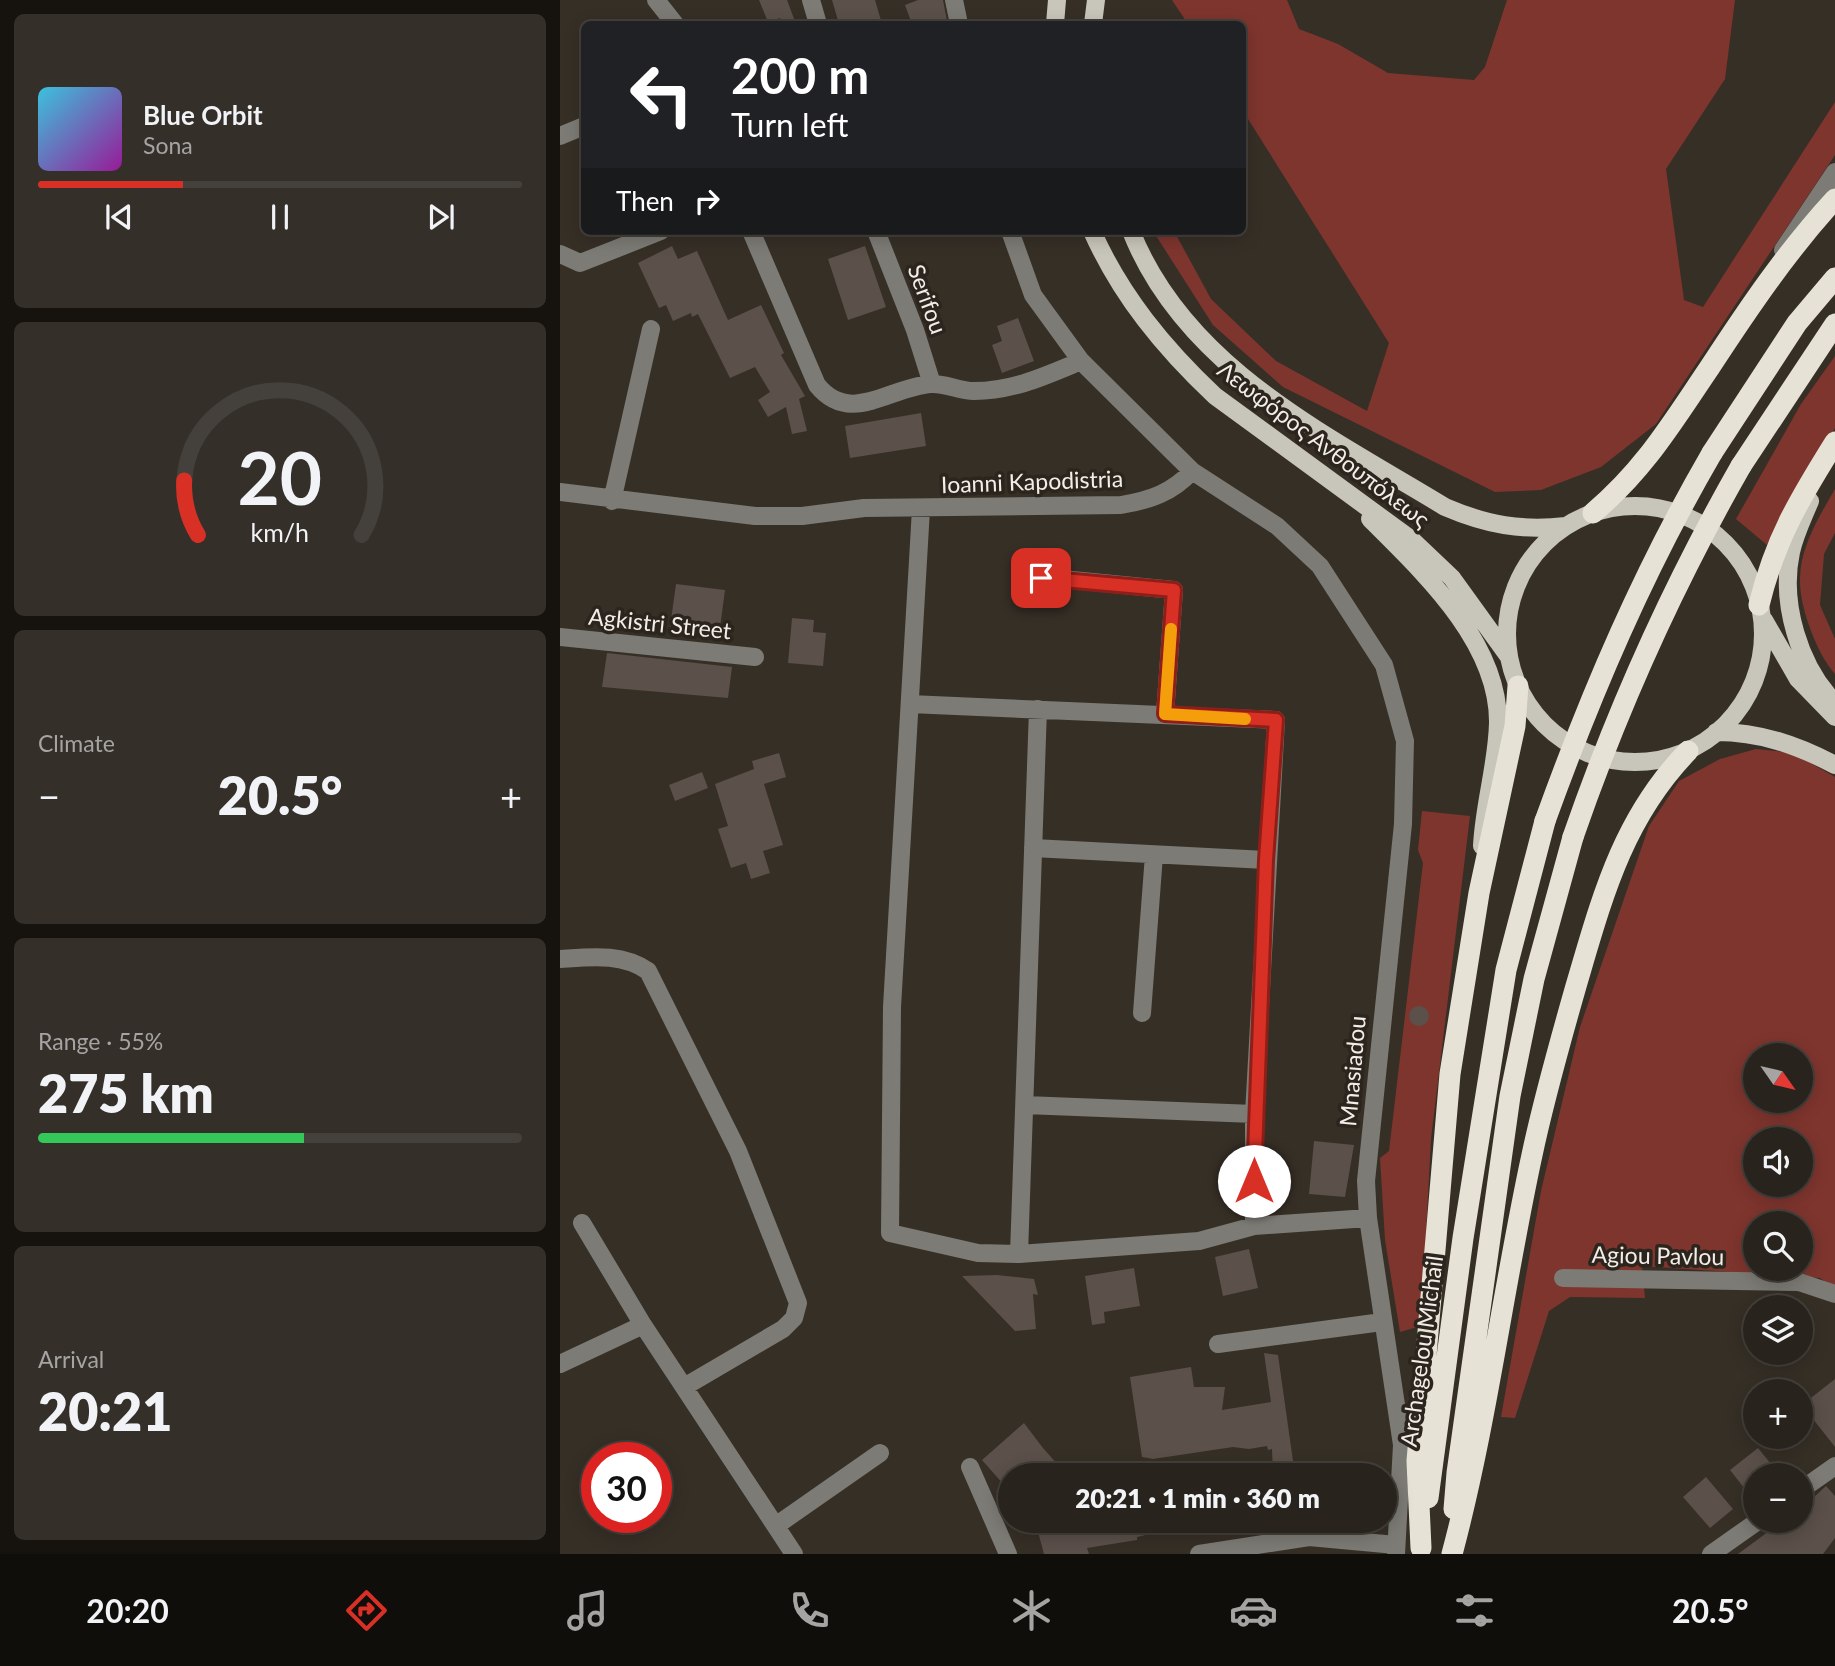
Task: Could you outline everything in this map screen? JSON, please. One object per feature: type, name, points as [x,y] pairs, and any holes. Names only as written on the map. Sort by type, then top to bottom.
[{"type":"highway","points":[[1593,513],[1622,489],[1647,461],[1761,289],[1835,199]]},
{"type":"highway","name":"Archagelou Michail","points":[[1421,1551],[1463,1238],[1506,970],[1545,821],[1598,679],[1666,532],[1712,453],[1797,323],[1835,278]]},
{"type":"highway","points":[[1452,1554],[1457,1473],[1510,1096],[1534,979],[1573,837],[1599,761],[1651,636],[1699,540],[1741,466],[1835,324]]},
{"type":"highway","points":[[1762,612],[1768,568],[1787,519],[1835,442]]},
{"type":"highway","points":[[1421,1551],[1417,1461],[1450,1074],[1479,893],[1515,726],[1518,686]]},
{"type":"highway","points":[[1452,1554],[1472,1479],[1532,1155],[1554,1062],[1595,922],[1623,844],[1650,793],[1688,751]]},
{"type":"main road","points":[[1055,21],[1057,0]]},
{"type":"main road","points":[[1093,21],[1096,0]]},
{"type":"main road","name":"Λεωφόρος Ανθουπόλεως","points":[[1094,235],[1111,271],[1134,306],[1188,370],[1215,396],[1412,540],[1452,578],[1509,657]]},
{"type":"main road","name":"Λεωφόρος Ανθουπόλεως","points":[[1132,235],[1137,248],[1172,303],[1203,341],[1269,398],[1445,507],[1473,519],[1523,530],[1566,526]]},
{"type":"main road","points":[[1835,447],[1798,527],[1787,577],[1793,624],[1806,661],[1835,703]]},
{"type":"main road","points":[[1300,456],[1412,561],[1458,618],[1485,664],[1497,702],[1498,723],[1483,824],[1479,893]]},
{"type":"main road","points":[[1762,612],[1756,675],[1740,706],[1716,732],[1688,751],[1660,760],[1631,762],[1603,758],[1582,751],[1547,726],[1532,711],[1518,686],[1509,657],[1507,627],[1512,597],[1520,579],[1543,545],[1566,526],[1593,513],[1619,507],[1657,507],[1693,519],[1718,536],[1737,556],[1751,579],[1762,612],[1798,679],[1835,717]]},
{"type":"main road","points":[[1716,732],[1761,736],[1801,747],[1835,765]]},
{"type":"street","points":[[656,0],[674,21]]},
{"type":"street","points":[[811,0],[817,21]]},
{"type":"street","points":[[954,0],[958,21]]},
{"type":"street","points":[[560,136],[581,127]]},
{"type":"street","points":[[1761,289],[1796,228],[1835,172]]},
{"type":"street","points":[[560,254],[580,263],[651,235]]},
{"type":"street","points":[[753,235],[817,385],[827,397],[839,404],[853,405],[932,384],[969,391],[1003,390],[1081,361]]},
{"type":"street","name":"Serifou","points":[[878,235],[915,330],[932,384]]},
{"type":"street","points":[[1011,235],[1033,295],[1081,361],[1192,471]]},
{"type":"street","points":[[612,501],[651,329]]},
{"type":"street","name":"Ioanni Kapodistria","points":[[560,492],[612,501],[755,516],[802,516],[864,508],[1121,505],[1147,501],[1177,487],[1192,471]]},
{"type":"street","name":"Mnasiadou","points":[[1192,471],[1277,526],[1321,566],[1384,665],[1405,741],[1403,824],[1368,1167],[1368,1218],[1402,1445],[1396,1549]]},
{"type":"street","points":[[921,509],[892,1007],[890,1233],[978,1253],[1019,1254],[1199,1241],[1254,1226],[1368,1218]]},
{"type":"street","points":[[1041,578],[1174,590],[1165,714]]},
{"type":"street","name":"Agkistri Street","points":[[560,636],[755,657]]},
{"type":"street","points":[[910,704],[1276,720],[1266,860],[1254,1114],[1254,1226]]},
{"type":"street","points":[[1019,1254],[1038,709]]},
{"type":"street","points":[[1033,848],[1266,860]]},
{"type":"street","points":[[1142,1013],[1154,855]]},
{"type":"street","points":[[560,959],[633,960],[648,971],[738,1150],[798,1303],[794,1318],[783,1329],[684,1387]]},
{"type":"street","points":[[1025,1105],[1254,1114]]},
{"type":"street","points":[[582,1223],[643,1325],[794,1554]]},
{"type":"street","name":"Agiou Pavlou","points":[[1563,1278],[1800,1282],[1835,1294]]},
{"type":"street","points":[[1218,1344],[1382,1322]]},
{"type":"street","points":[[560,1364],[643,1325]]},
{"type":"street","points":[[777,1525],[880,1453]]},
{"type":"street","points":[[1813,1482],[1835,1466]]},
{"type":"street","points":[[970,1467],[1008,1554]]},
{"type":"street","points":[[1711,1554],[1743,1532]]},
{"type":"street","points":[[1199,1554],[1309,1537],[1396,1549]]},
{"type":"shaded area","points":[[1172,0],[1287,0],[1299,29],[1338,44],[1388,73],[1474,80],[1485,67],[1507,0],[1735,0],[1725,79],[1666,169],[1684,300],[1703,307],[1835,102],[1835,155],[1656,424],[1601,467],[1541,490],[1495,492],[1283,387],[1213,325],[1156,235],[1176,235],[1211,299],[1276,361],[1367,411],[1389,343],[1246,116],[1246,21],[1186,21]]},
{"type":"shaded area","points":[[1835,356],[1835,428],[1767,545],[1736,519],[1801,404]]},
{"type":"shaded area","points":[[1835,489],[1835,533],[1824,554],[1820,605],[1835,639],[1835,674],[1822,655],[1810,629],[1800,590],[1800,579],[1807,543]]},
{"type":"shaded area","points":[[1756,749],[1793,753],[1835,777],[1835,1288],[1820,1278],[1813,1278],[1813,1211],[1743,1211],[1743,1273],[1642,1266],[1645,1298],[1570,1297],[1549,1311],[1515,1418],[1501,1417],[1541,1191],[1580,1027],[1649,826],[1679,781],[1720,759]]},
{"type":"shaded area","points":[[1422,811],[1470,816],[1431,1139],[1421,1326],[1400,1332],[1385,1240],[1380,1158],[1389,1151],[1423,863],[1418,850]]},
{"type":"building","points":[[759,0],[787,0],[795,21],[781,21],[780,18],[768,21]]},
{"type":"building","points":[[832,0],[875,0],[881,21],[838,21]]},
{"type":"building","points":[[918,0],[943,0],[947,21],[911,21],[905,5]]},
{"type":"building","points":[[672,246],[678,259],[697,251],[728,320],[761,305],[784,353],[781,355],[805,396],[799,399],[807,431],[792,434],[786,407],[768,417],[758,400],[770,392],[755,367],[730,378],[698,314],[692,317],[691,313],[673,321],[666,305],[659,308],[638,263]]},
{"type":"building","points":[[865,246],[886,307],[848,320],[828,259]]},
{"type":"building","points":[[1018,318],[1034,361],[1002,373],[992,345],[1002,341],[997,326]]},
{"type":"building","points":[[921,413],[926,446],[850,458],[845,426]]},
{"type":"building","points":[[676,584],[725,590],[720,628],[707,627],[706,632],[670,627]]},
{"type":"building","points":[[792,618],[814,620],[813,632],[826,633],[823,666],[788,663]]},
{"type":"building","points":[[607,653],[732,667],[728,698],[602,687]]},
{"type":"building","points":[[779,753],[786,777],[764,784],[783,845],[763,851],[770,873],[751,879],[746,863],[731,868],[718,829],[728,826],[715,784],[754,769],[752,761]]},
{"type":"building","points":[[702,772],[708,788],[675,801],[669,785]]},
{"type":"building","points":[[1419,1006],[1426,1009],[1429,1016],[1426,1023],[1419,1026],[1412,1023],[1409,1016],[1412,1009]]},
{"type":"building","points":[[1314,1141],[1354,1145],[1345,1197],[1309,1194]]},
{"type":"building","points":[[1249,1249],[1258,1288],[1223,1296],[1215,1257]]},
{"type":"building","points":[[1134,1268],[1140,1306],[1104,1312],[1105,1323],[1092,1325],[1085,1276]]},
{"type":"building","points":[[997,1275],[1034,1279],[1038,1295],[1033,1294],[1036,1329],[1015,1331],[962,1276]]},
{"type":"building","points":[[1264,1353],[1278,1355],[1293,1463],[1273,1463],[1272,1449],[1268,1450],[1267,1446],[1249,1449],[1233,1447],[1153,1459],[1142,1457],[1130,1377],[1191,1367],[1194,1387],[1225,1387],[1222,1410],[1271,1402]]},
{"type":"building","points":[[1835,1379],[1835,1447],[1813,1419],[1813,1396]]},
{"type":"building","points":[[1024,1423],[1056,1463],[998,1463],[998,1478],[982,1460]]},
{"type":"building","points":[[1757,1449],[1770,1463],[1743,1463],[1743,1487],[1730,1470]]},
{"type":"building","points":[[1706,1477],[1733,1509],[1710,1528],[1683,1497]]},
{"type":"building","points":[[1826,1486],[1835,1496],[1835,1538],[1823,1554],[1738,1554],[1766,1533],[1813,1533],[1813,1498]]},
{"type":"building","points":[[1038,1533],[1154,1533],[1137,1537],[1137,1540],[1087,1548],[1089,1554],[1044,1554]]},
{"type":"slow traffic","points":[[1171,629],[1165,714],[1245,719]]},
{"type":"route","points":[[1041,578],[1174,590],[1165,714],[1276,720],[1266,860],[1254,1114],[1254,1181]]}]
